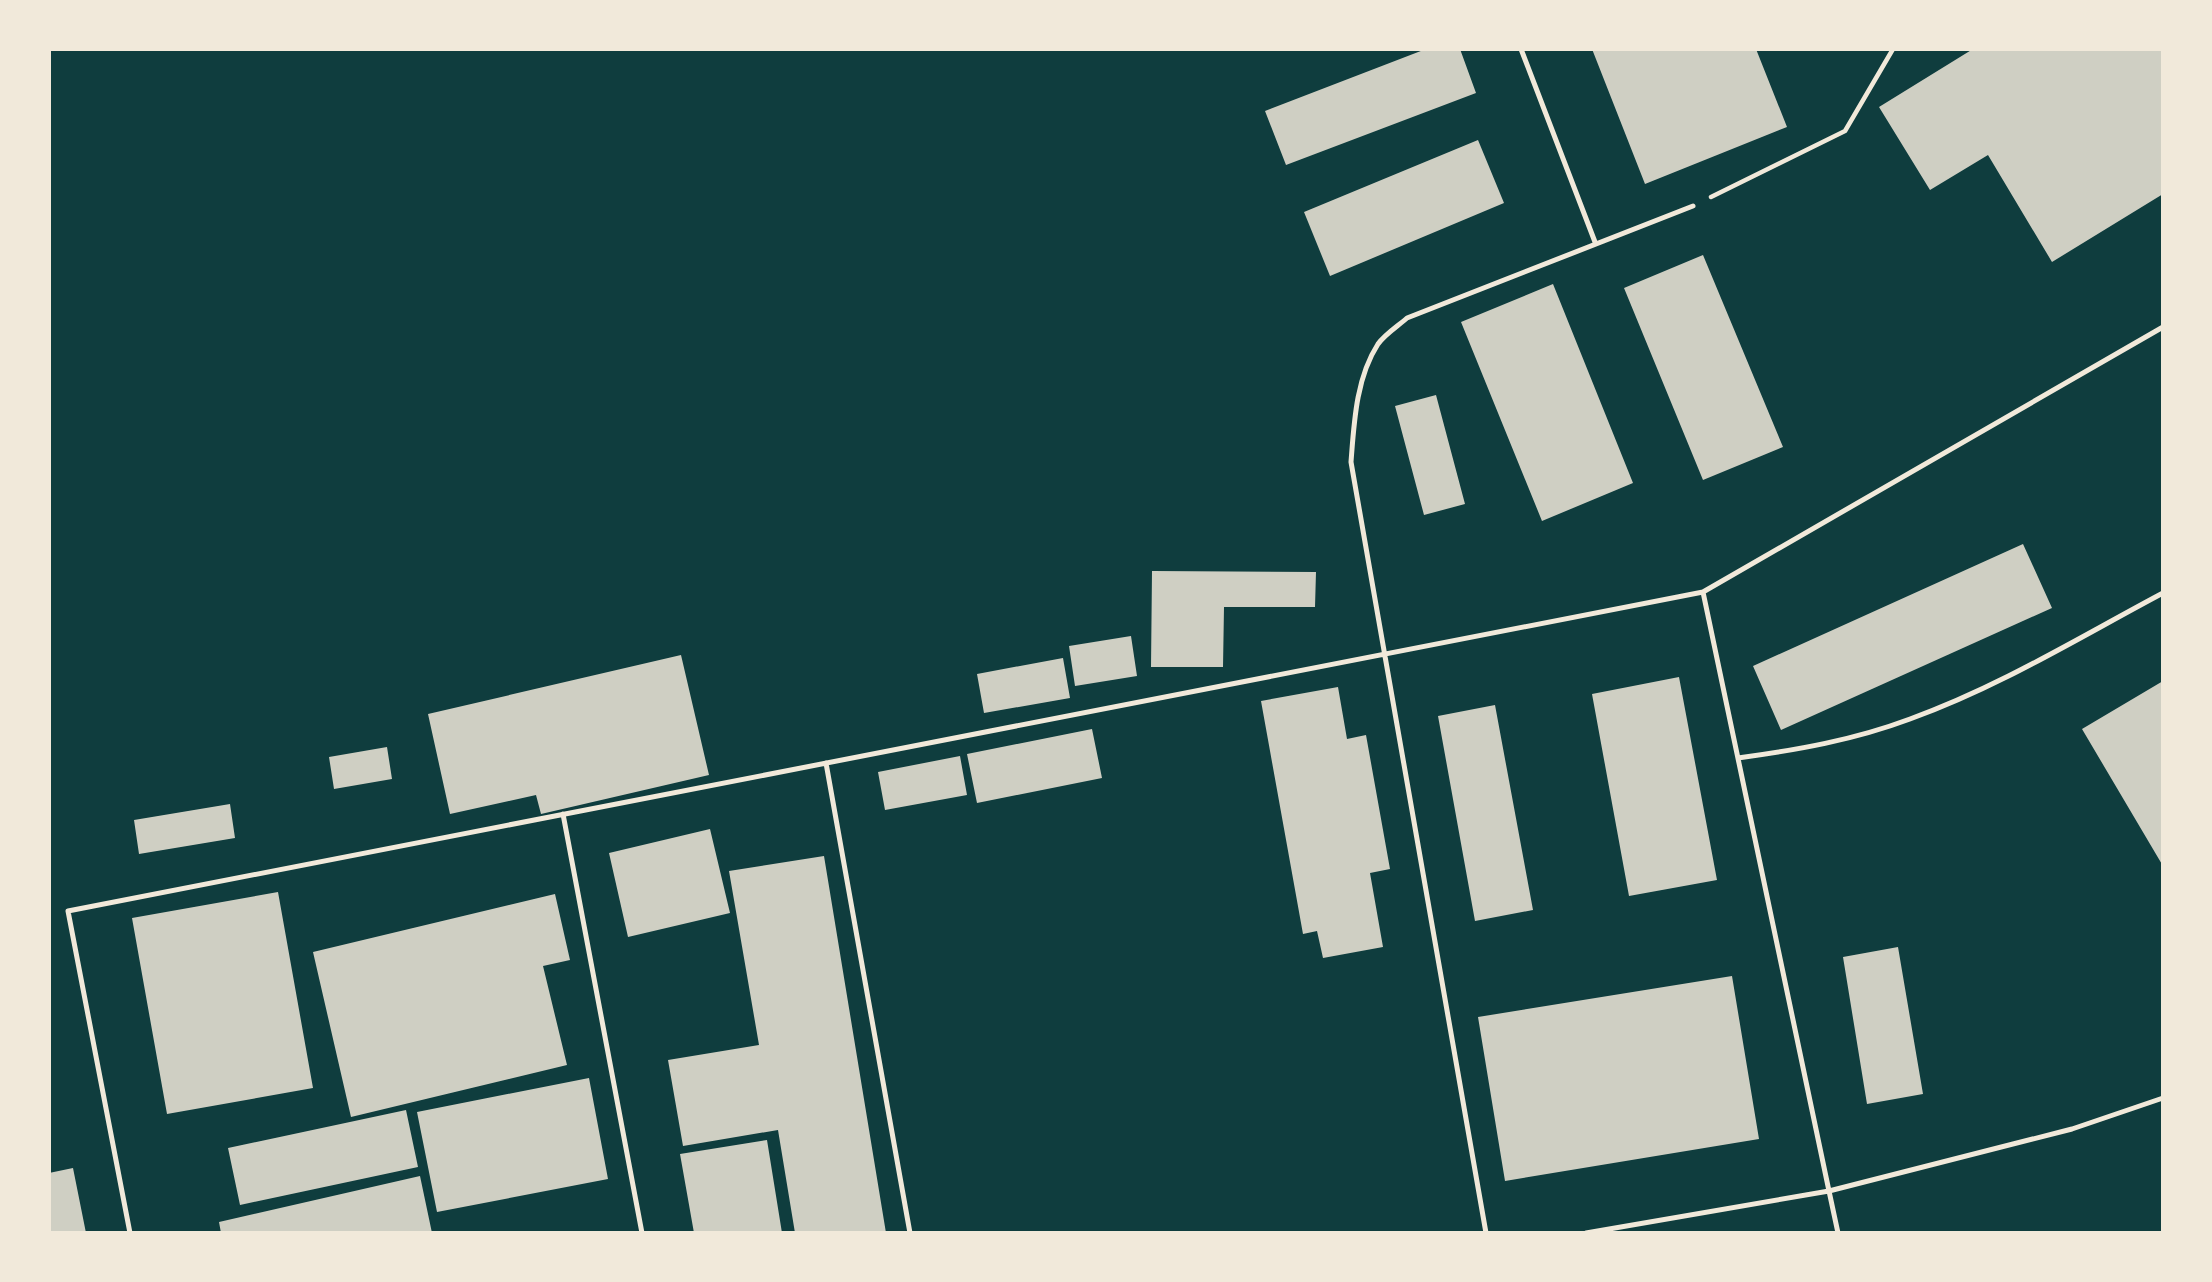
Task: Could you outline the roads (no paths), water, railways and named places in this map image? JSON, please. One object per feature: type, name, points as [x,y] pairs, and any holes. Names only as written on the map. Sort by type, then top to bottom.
[{"type":"lane","points":[[1521,49],[1595,242]]},
{"type":"lane","points":[[1486,1233],[1351,462],[1354,420],[1363,376],[1379,343],[1407,318],[1595,242],[1693,206]]},
{"type":"lane","points":[[130,1233],[68,911],[1703,592],[2163,327]]},
{"type":"lane","points":[[1703,592],[1838,1233]]},
{"type":"lane","points":[[1738,758],[1814,747],[1909,720],[2026,667],[2163,593]]},
{"type":"lane","points":[[826,763],[910,1233]]},
{"type":"lane","points":[[564,814],[642,1233]]},
{"type":"lane","points":[[1586,1233],[1829,1191],[2072,1129],[2163,1098]]}]
